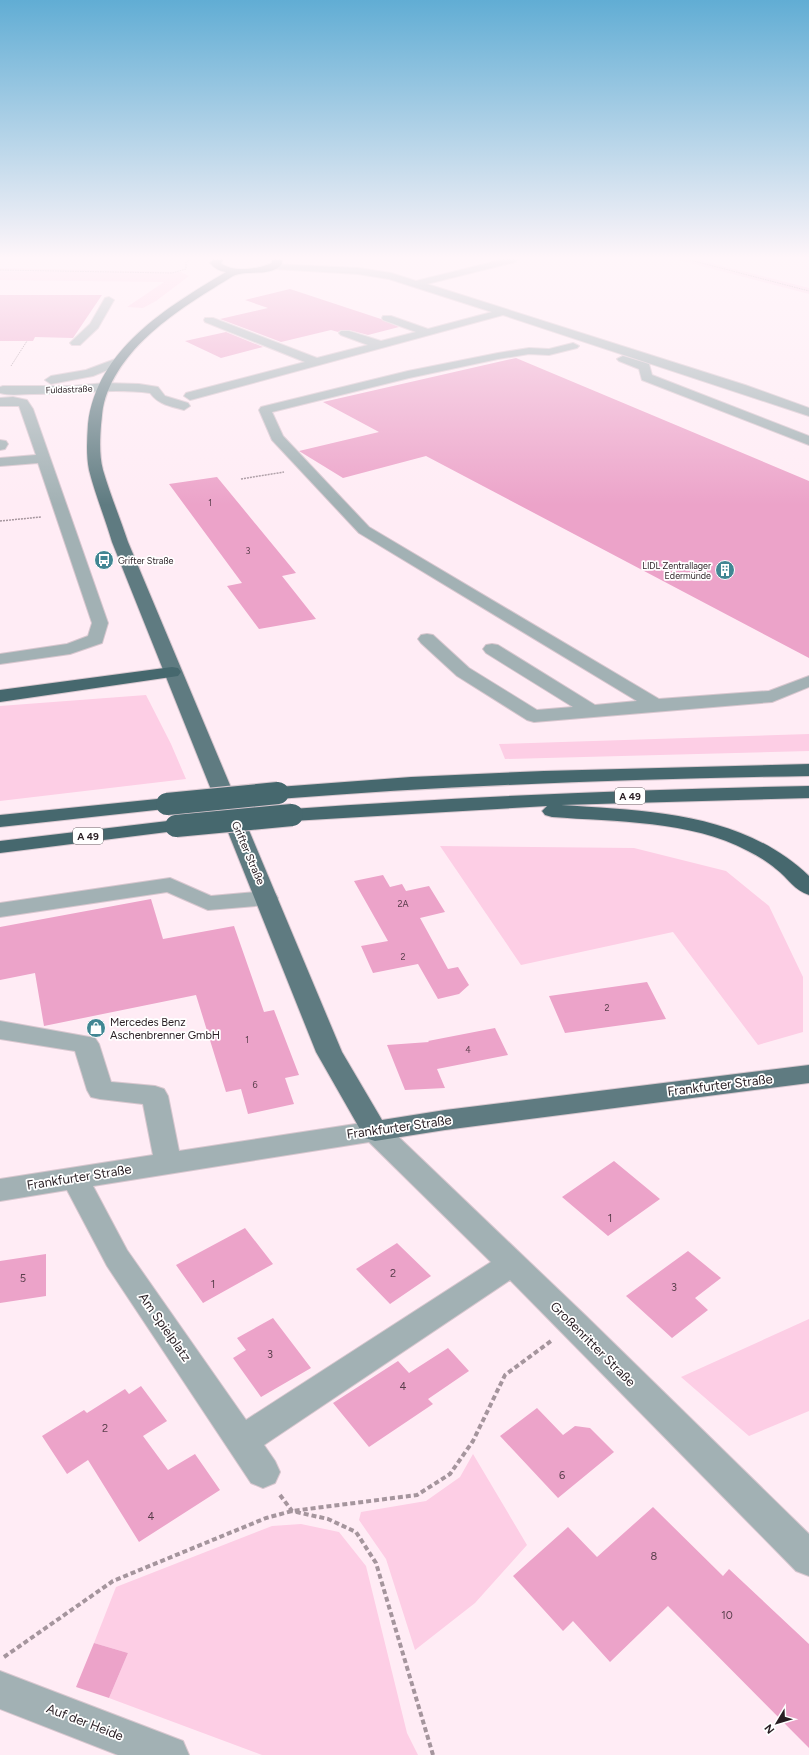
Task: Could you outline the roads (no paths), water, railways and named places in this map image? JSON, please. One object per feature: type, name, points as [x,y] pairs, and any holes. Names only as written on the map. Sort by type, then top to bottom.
[{"type":"highway","points":[[0,696],[172,672]]},
{"type":"highway","name":"A 49","points":[[6,820],[382,784],[575,776],[809,770]]},
{"type":"highway","name":"A 49","points":[[0,846],[176,826],[292,815],[451,804],[705,793],[809,792]]},
{"type":"highway","points":[[451,804],[664,821],[726,833],[752,844],[783,862],[809,888]]},
{"type":"main road","name":"Grifter Straße","points":[[136,342],[118,362],[97,404],[94,441],[96,468],[120,542],[329,1052],[375,1131]]},
{"type":"main road","name":"Frankfurter Straße","points":[[375,1131],[806,1073]]},
{"type":"street","points":[[264,342],[316,362]]},
{"type":"street","points":[[371,342],[380,345]]},
{"type":"street","points":[[105,387],[154,390],[161,399],[169,403],[187,401],[316,362],[391,342]]},
{"type":"street","points":[[585,342],[549,352],[529,352],[498,356],[408,375],[328,396],[265,410],[277,437],[364,530],[656,705]]},
{"type":"street","points":[[597,342],[741,388],[809,412]]},
{"type":"street","points":[[573,346],[587,352],[609,354],[645,368],[646,377],[809,441]]},
{"type":"street","points":[[32,383],[89,373],[118,362]]},
{"type":"street","name":"Fuldastraße","points":[[0,383],[77,383],[105,387]]},
{"type":"street","name":"Fuldastraße","points":[[0,390],[73,390],[105,387]]},
{"type":"street","points":[[0,402],[12,401],[23,403],[44,458],[100,623],[96,639],[70,649],[0,660]]},
{"type":"street","points":[[0,462],[44,458]]},
{"type":"street","points":[[427,639],[463,672],[534,716],[772,696],[809,681]]},
{"type":"street","points":[[492,649],[592,711]]},
{"type":"street","points":[[0,910],[170,885],[208,903],[267,898]]},
{"type":"street","points":[[0,1030],[86,1044],[100,1090],[155,1096],[168,1163]]},
{"type":"street","name":"Frankfurter Straße","points":[[0,1190],[74,1177],[375,1131]]},
{"type":"street","name":"Großenritter Straße","points":[[375,1131],[574,1324],[809,1559]]},
{"type":"street","name":"Am Spielplatz","points":[[74,1177],[118,1258],[263,1472]]},
{"type":"street","points":[[242,1440],[511,1264]]},
{"type":"street","name":"Auf der Heide","points":[[0,1690],[169,1755]]},
{"type":"place","name":"Grifter Straße","points":[[104,560]]},
{"type":"place","name":"LIDL Zentrallager Edermünde","points":[[725,570]]},
{"type":"place","name":"Mercedes Benz Aschenbrenner GmbH","points":[[96,1028]]}]
